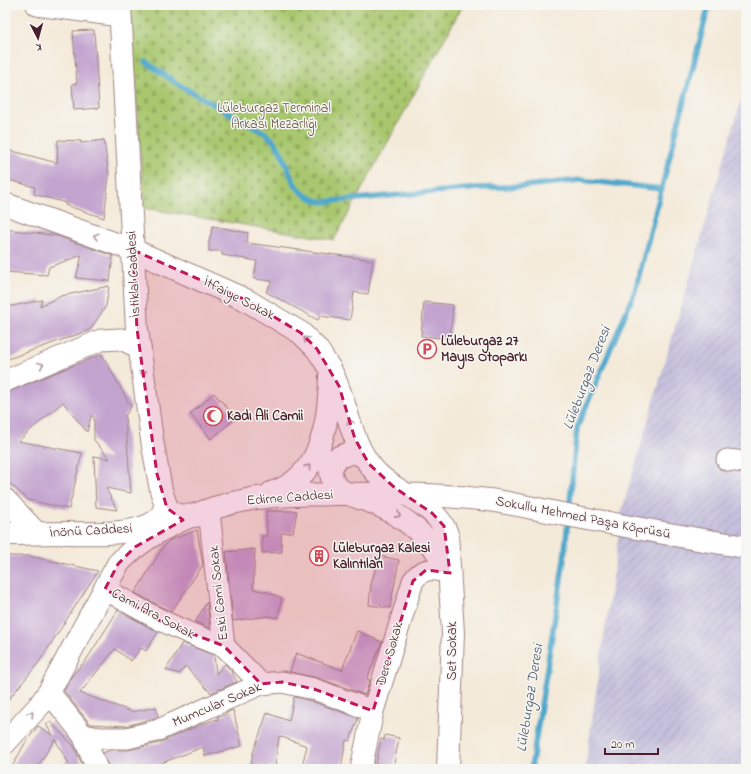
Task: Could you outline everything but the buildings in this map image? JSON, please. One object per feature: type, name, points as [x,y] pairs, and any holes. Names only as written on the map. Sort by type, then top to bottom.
[{"type":"main road","name":"İstiklal Caddesi","points":[[120,11],[134,282],[140,348],[152,440],[165,505]]},
{"type":"main road","name":"İtfaiye Sokak","points":[[5,204],[133,250],[246,300],[301,333],[317,349],[330,370],[342,394],[352,429],[363,456],[376,472],[406,495]]},
{"type":"main road","points":[[134,282],[144,270],[163,264]]},
{"type":"main road","points":[[251,499],[288,486],[299,479],[314,459],[323,438],[327,419],[330,370]]},
{"type":"main road","points":[[363,456],[354,452],[346,453],[337,458],[331,466],[330,473],[333,483],[349,494],[381,506],[410,523],[431,543],[450,573]]},
{"type":"main road","name":"Edirne Caddesi","points":[[5,743],[39,706],[48,692],[116,568],[128,553],[147,538],[165,528],[202,513],[251,499],[278,496],[349,494],[469,498]]},
{"type":"main road","name":"Set Sokak","points":[[406,495],[437,517],[444,526],[447,534],[453,648],[448,769]]},
{"type":"main road","name":"Set Sokak","points":[[447,534],[453,515],[469,498]]},
{"type":"main road","name":"Sokullu Mehmed Paşa Köprüsü","points":[[469,498],[691,538],[746,546]]},
{"type":"main road","points":[[165,505],[173,513],[202,513]]},
{"type":"main road","name":"İnönü Caddesi","points":[[5,534],[128,531],[148,525],[160,518],[165,505]]},
{"type":"main road","points":[[91,533],[104,537],[112,545],[116,556],[116,568]]},
{"type":"street","points":[[37,5],[120,11]]},
{"type":"street","points":[[5,380],[100,340],[121,339],[140,348]]},
{"type":"street","points":[[5,499],[37,533]]},
{"type":"street","name":"Eski Cami Sokak","points":[[202,513],[224,646],[261,684]]},
{"type":"street","name":"Dere Sokak","points":[[361,769],[373,711],[413,581],[418,574],[426,570],[437,569],[450,573]]},
{"type":"street","name":"Cami Ara Sokak","points":[[104,589],[162,622],[193,636],[224,646]]},
{"type":"street","name":"Mumcular Sokak","points":[[83,735],[102,738],[127,738],[156,731],[261,684],[282,682],[314,690],[373,711]]},
{"type":"street","points":[[48,692],[83,735],[97,769]]},
{"type":"highlighted area","points":[[133,250],[246,300],[301,333],[317,349],[339,386],[355,439],[369,464],[395,488],[432,513],[444,526],[450,573],[426,570],[413,581],[373,711],[314,689],[282,682],[261,684],[224,646],[162,622],[105,589],[118,564],[135,547],[183,520],[167,508],[157,474],[137,329]]},
{"type":"shaded area","points":[[746,83],[746,769],[585,769],[622,510]]},
{"type":"green space","name":"Lüleburgaz Terminal Arkası Mezarlığı","points":[[130,5],[463,5],[334,240],[144,208]]},
{"type":"waterway","name":"Lüleburgaz Deresi","points":[[569,512],[577,428],[635,291],[709,5]]},
{"type":"waterway","points":[[146,62],[179,85],[266,134],[282,153],[296,186],[310,198],[322,202],[478,188],[524,186],[580,180],[662,189]]},
{"type":"waterway","name":"Lüleburgaz Deresi","points":[[531,769],[564,560],[568,520]]},
{"type":"place","name":"Lüleburgaz 27 Mayıs Otoparkı","points":[[427,349]]},
{"type":"place","name":"Kadı Ali Camii","points":[[213,416]]},
{"type":"place","name":"Lüleburgaz Kalesi Kalıntıları","points":[[319,556]]}]
